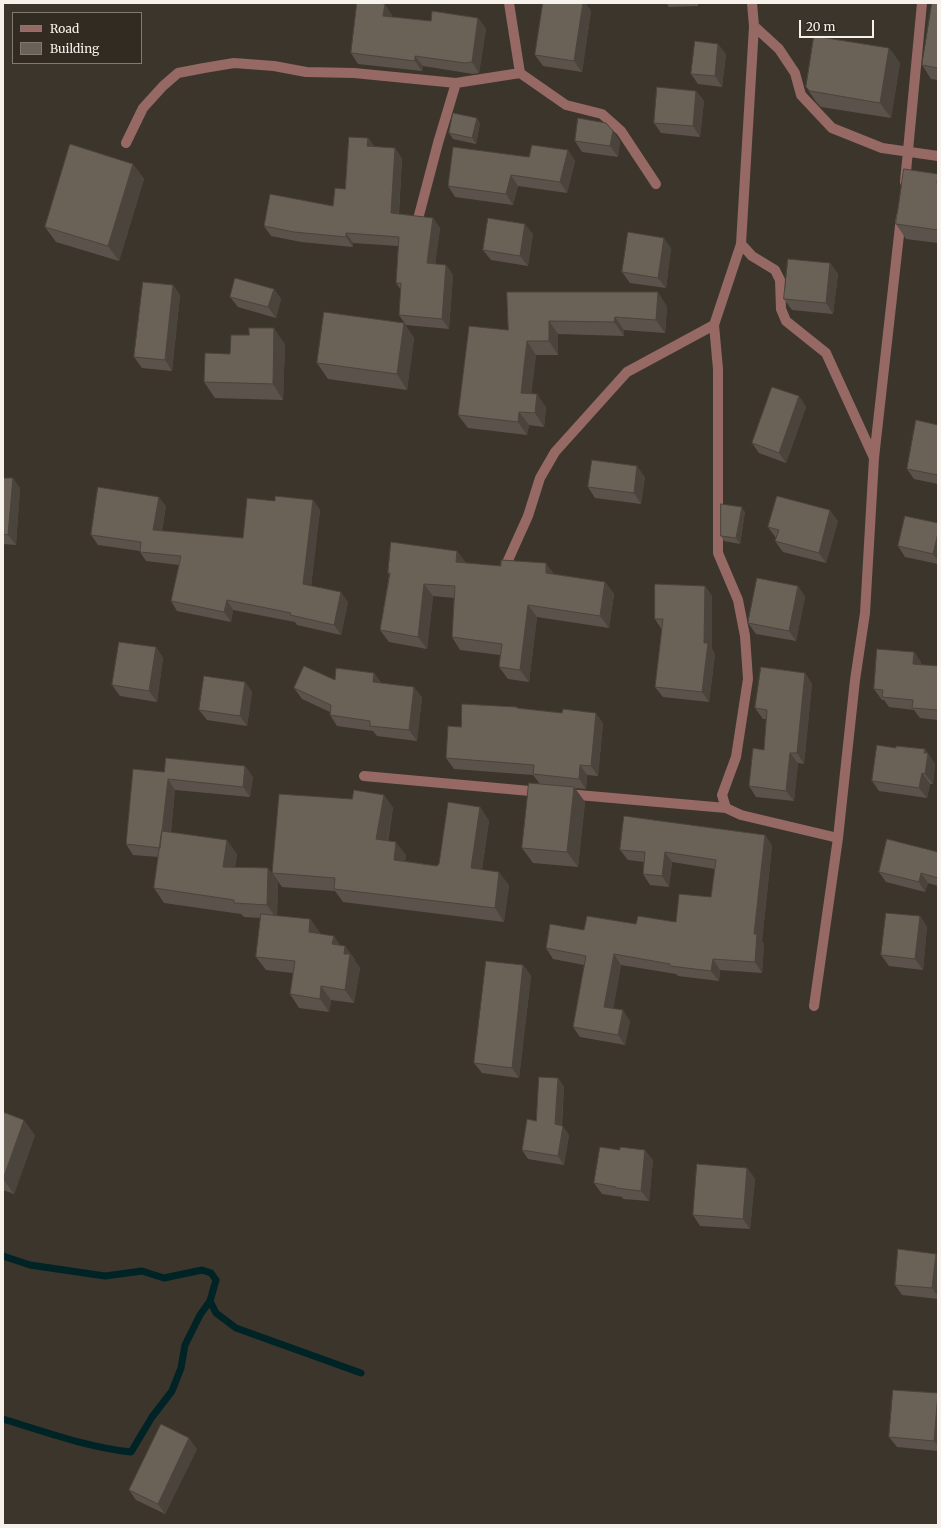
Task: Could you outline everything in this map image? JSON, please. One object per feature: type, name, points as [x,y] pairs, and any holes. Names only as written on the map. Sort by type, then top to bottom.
[{"type":"street","points":[[509,3],[520,73]]},
{"type":"street","points":[[726,808],[722,795],[736,757],[748,679],[744,636],[738,600],[718,553],[718,369],[714,325],[741,244],[754,26],[752,3]]},
{"type":"street","points":[[904,192],[909,153],[922,3]]},
{"type":"street","points":[[754,26],[779,49],[795,73],[802,95],[832,128],[882,148],[938,156]]},
{"type":"street","points":[[126,143],[143,108],[163,86],[178,73],[204,68],[234,63],[274,66],[306,72],[354,73],[456,83],[520,73],[566,105],[602,114],[621,131],[656,184]]},
{"type":"street","points":[[418,219],[456,83]]},
{"type":"street","points":[[814,1006],[838,838],[855,680],[865,613],[874,458],[902,208]]},
{"type":"street","points":[[741,244],[752,256],[775,270],[780,280],[781,309],[786,320],[826,353],[874,458]]},
{"type":"street","points":[[505,567],[528,516],[540,478],[555,452],[627,372],[714,325]]},
{"type":"street","points":[[364,776],[726,808],[741,815],[838,838]]},
{"type":"building","points":[[357,3],[385,4],[383,16],[431,21],[432,11],[478,18],[472,62],[465,63],[415,56],[415,61],[351,53]]},
{"type":"building","points":[[543,3],[583,3],[574,61],[535,55]]},
{"type":"building","points":[[932,3],[938,3],[938,68],[922,65]]},
{"type":"building","points":[[814,36],[889,48],[880,103],[810,91],[806,87]]},
{"type":"building","points":[[695,41],[718,44],[715,76],[691,74]]},
{"type":"building","points":[[657,87],[696,91],[693,126],[654,123]]},
{"type":"building","points":[[453,113],[477,118],[472,138],[449,133]]},
{"type":"building","points":[[578,118],[606,123],[613,131],[610,146],[575,141]]},
{"type":"building","points":[[349,137],[368,138],[367,146],[395,148],[391,213],[433,218],[427,263],[446,265],[442,319],[399,315],[401,283],[396,283],[399,237],[346,233],[346,237],[294,232],[264,226],[270,194],[333,206],[335,188],[345,189]]},
{"type":"building","points":[[70,144],[133,164],[108,246],[45,227]]},
{"type":"building","points":[[532,145],[568,150],[560,182],[511,175],[506,194],[448,186],[453,147],[529,157]]},
{"type":"building","points":[[904,169],[938,174],[938,230],[896,224]]},
{"type":"building","points":[[488,218],[525,224],[520,256],[483,250]]},
{"type":"building","points":[[628,232],[664,238],[658,278],[622,272]]},
{"type":"building","points":[[788,259],[830,263],[826,303],[784,299]]},
{"type":"building","points":[[235,278],[274,289],[268,307],[230,297]]},
{"type":"building","points":[[143,282],[173,285],[165,360],[134,357]]},
{"type":"building","points":[[507,292],[658,292],[656,320],[615,317],[614,322],[549,321],[549,341],[527,341],[521,393],[537,394],[535,413],[519,412],[518,422],[458,415],[469,326],[508,330]]},
{"type":"building","points":[[324,312],[404,323],[397,374],[317,363]]},
{"type":"building","points":[[249,328],[274,328],[273,384],[204,382],[205,353],[230,354],[231,335],[249,335]]},
{"type":"building","points":[[772,387],[799,396],[779,453],[752,443]]},
{"type":"building","points":[[916,420],[938,425],[938,475],[907,469]]},
{"type":"building","points":[[592,460],[637,466],[634,493],[588,487]]},
{"type":"building","points":[[3,478],[13,478],[8,535],[3,534]]},
{"type":"building","points":[[98,487],[159,497],[153,530],[243,538],[247,498],[275,501],[275,496],[313,500],[303,584],[341,592],[334,625],[290,615],[291,613],[227,600],[224,612],[171,601],[181,556],[140,552],[141,542],[91,535]]},
{"type":"building","points":[[777,496],[830,510],[819,553],[775,541],[779,530],[768,527]]},
{"type":"building","points":[[721,504],[742,507],[736,538],[721,536]]},
{"type":"building","points":[[905,516],[938,523],[938,533],[933,554],[898,546]]},
{"type":"building","points":[[391,542],[457,551],[456,562],[501,566],[501,560],[546,563],[546,573],[605,582],[600,616],[528,605],[520,670],[499,667],[502,644],[452,637],[455,586],[424,584],[418,637],[380,630],[390,573],[388,573]]},
{"type":"building","points":[[757,578],[798,586],[789,631],[748,623]]},
{"type":"building","points":[[655,584],[705,586],[704,643],[708,643],[702,692],[655,687],[663,619],[655,619]]},
{"type":"building","points":[[119,642],[156,647],[149,691],[112,685]]},
{"type":"building","points":[[877,649],[914,652],[913,664],[938,666],[938,710],[912,708],[913,700],[882,697],[883,690],[874,689]]},
{"type":"building","points":[[304,666],[335,680],[336,668],[374,673],[373,682],[414,687],[409,730],[370,726],[370,721],[330,715],[331,705],[294,688]]},
{"type":"building","points":[[761,667],[805,673],[797,753],[790,753],[786,791],[749,786],[753,748],[764,750],[767,710],[755,708]]},
{"type":"building","points":[[204,676],[245,682],[240,716],[199,710]]},
{"type":"building","points":[[462,704],[517,707],[562,713],[563,709],[596,713],[591,766],[580,765],[579,779],[533,774],[534,765],[446,758],[448,726],[461,727]]},
{"type":"building","points":[[877,745],[896,748],[896,746],[925,749],[924,753],[928,753],[925,774],[922,773],[919,788],[872,781]]},
{"type":"building","points":[[166,758],[245,766],[243,787],[168,779],[160,848],[126,844],[133,769],[164,772]]},
{"type":"building","points":[[529,783],[574,787],[567,852],[522,848]]},
{"type":"building","points":[[354,790],[384,795],[376,839],[396,842],[394,860],[437,866],[439,864],[448,802],[480,807],[471,868],[499,872],[495,908],[334,889],[335,878],[272,873],[279,794],[352,799]]},
{"type":"building","points":[[624,816],[765,835],[754,934],[757,934],[755,962],[713,959],[711,971],[670,966],[670,964],[614,954],[604,1007],[623,1010],[618,1035],[573,1027],[586,956],[546,948],[550,924],[584,930],[587,916],[636,924],[638,916],[676,922],[679,894],[711,897],[716,860],[665,852],[662,876],[643,874],[645,852],[620,850]]},
{"type":"building","points":[[162,831],[227,840],[223,867],[268,868],[267,905],[234,903],[234,900],[154,888]]},
{"type":"building","points":[[887,839],[938,852],[938,878],[921,873],[919,882],[879,872]]},
{"type":"building","points":[[886,913],[920,916],[915,959],[881,955]]},
{"type":"building","points":[[261,914],[310,919],[309,932],[334,936],[332,944],[345,946],[344,954],[350,954],[345,990],[321,986],[320,999],[290,994],[295,961],[256,957]]},
{"type":"building","points":[[486,961],[523,965],[512,1068],[474,1063]]},
{"type":"building","points":[[539,1077],[558,1078],[555,1124],[563,1126],[558,1156],[522,1150],[527,1119],[536,1121]]},
{"type":"building","points":[[3,1112],[24,1120],[3,1179]]},
{"type":"building","points":[[600,1147],[620,1150],[620,1147],[645,1150],[641,1191],[616,1188],[594,1183]]},
{"type":"building","points":[[697,1164],[747,1168],[743,1219],[693,1215]]},
{"type":"building","points":[[898,1249],[936,1254],[932,1288],[895,1285]]},
{"type":"building","points":[[893,1390],[938,1393],[934,1441],[889,1437]]},
{"type":"building","points":[[161,1424],[189,1438],[158,1504],[129,1490]]},
{"type":"waterway","points":[[3,1256],[30,1265],[105,1276],[142,1271],[164,1278],[202,1270],[211,1273],[216,1280],[210,1301],[216,1313],[236,1328],[361,1373]]},
{"type":"waterway","points":[[3,1419],[82,1443],[131,1452],[152,1417],[172,1391],[181,1368],[185,1345],[200,1315],[210,1301]]}]
